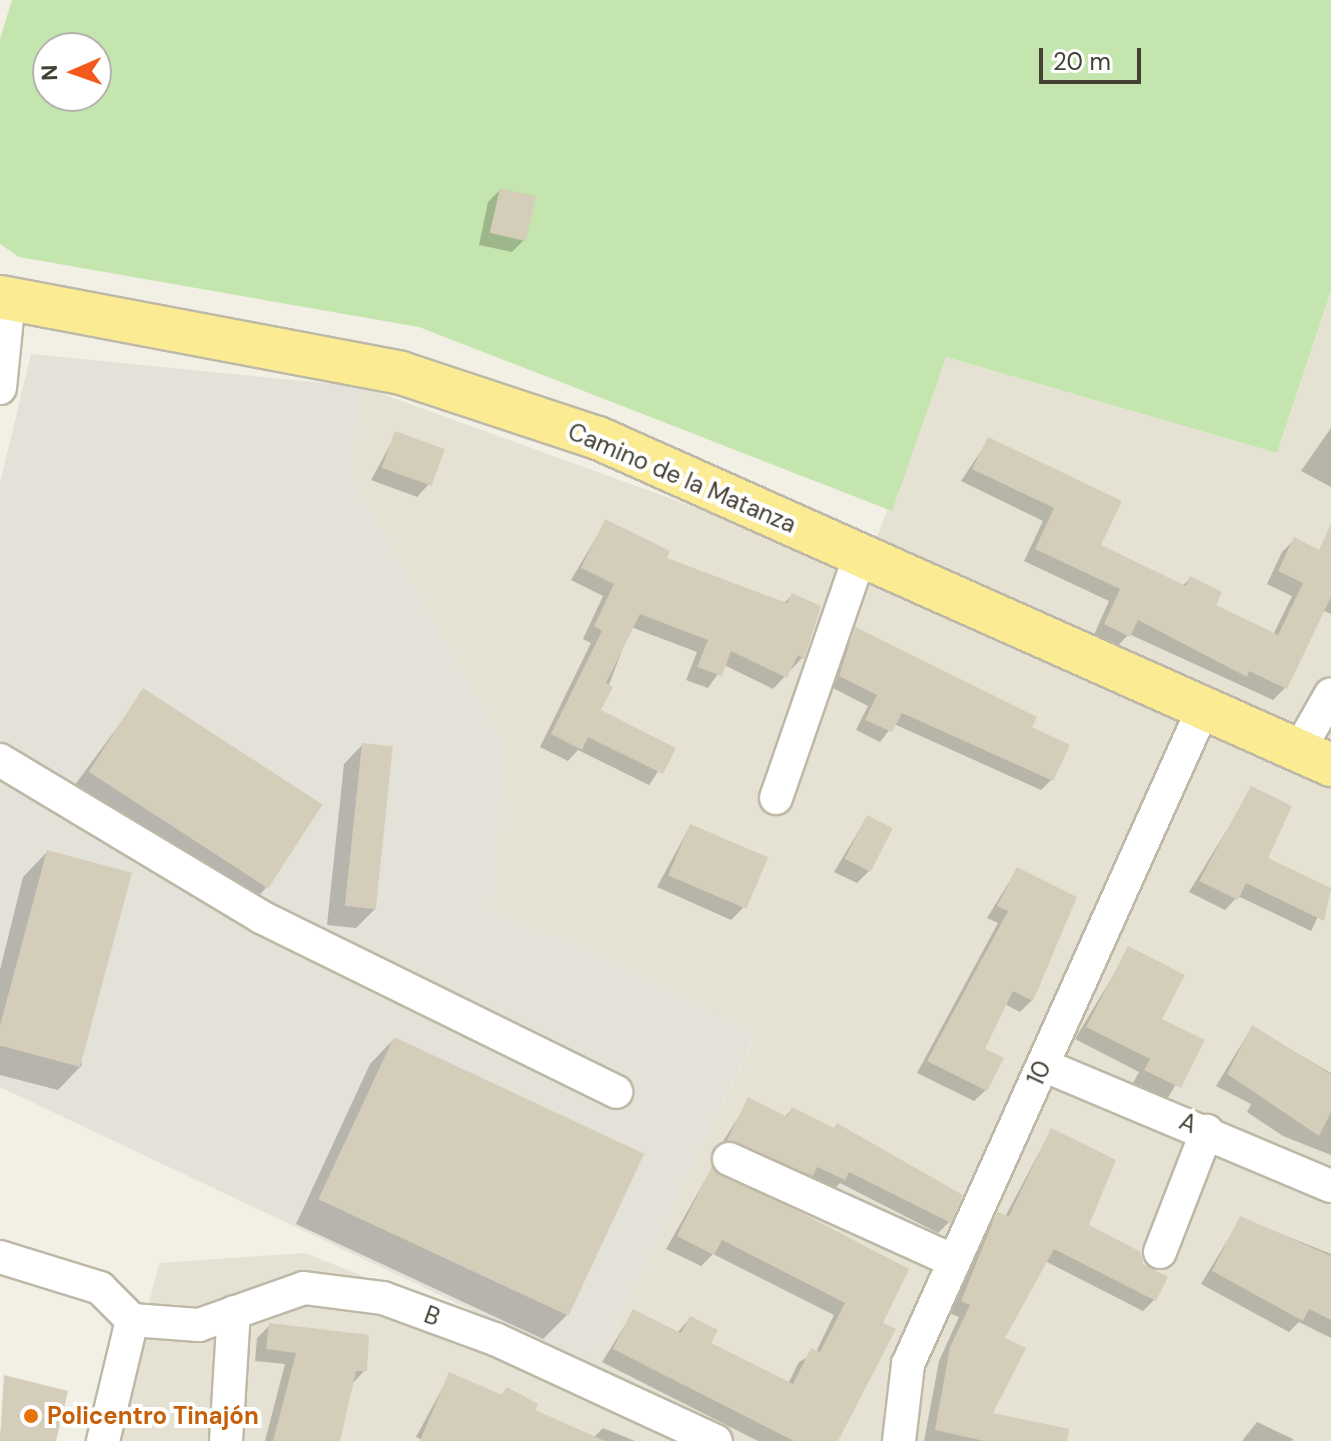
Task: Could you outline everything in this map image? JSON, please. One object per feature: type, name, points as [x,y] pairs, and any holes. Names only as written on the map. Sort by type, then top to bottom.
[{"type":"main road","name":"Camino de la Matanza","points":[[4,298],[401,373],[598,438],[1202,711],[1315,758]]},
{"type":"street","points":[[0,388],[4,298]]},
{"type":"street","points":[[776,798],[860,556]]},
{"type":"street","points":[[1315,758],[1331,694]]},
{"type":"street","name":"10","points":[[895,1434],[908,1364],[952,1260],[1202,711]]},
{"type":"street","points":[[0,760],[261,917],[616,1092]]},
{"type":"street","name":"A","points":[[1043,1065],[1207,1131],[1331,1186]]},
{"type":"street","points":[[1160,1252],[1207,1131]]},
{"type":"street","points":[[729,1159],[952,1260]]},
{"type":"street","points":[[0,1257],[100,1288],[132,1320],[103,1441]]},
{"type":"street","name":"B","points":[[132,1320],[199,1325],[304,1288],[383,1298],[497,1340],[716,1441]]},
{"type":"street","points":[[226,1441],[234,1312]]},
{"type":"shaded area","points":[[1331,291],[1331,1441],[115,1441],[159,1263],[305,1253],[596,1369],[757,1032],[493,908],[505,746],[350,475],[363,387],[865,569],[945,357],[1277,453]]},
{"type":"shaded area","points":[[31,354],[363,387],[350,475],[505,746],[493,908],[757,1031],[596,1369],[0,1087],[0,483]]},
{"type":"green space","points":[[12,0],[1331,0],[1331,291],[1277,453],[946,357],[892,511],[419,327],[19,257],[0,244],[0,39]]},
{"type":"building","points":[[500,188],[536,196],[526,241],[490,233]]},
{"type":"building","points":[[395,431],[445,449],[431,486],[382,468]]},
{"type":"building","points":[[988,437],[1122,501],[1101,545],[1186,586],[1190,576],[1222,592],[1216,605],[1278,635],[1303,583],[1278,571],[1294,537],[1319,550],[1331,524],[1331,597],[1287,689],[1249,671],[1247,677],[1138,620],[1130,637],[1104,624],[1120,589],[1035,549],[1054,508],[972,469]]},
{"type":"building","points":[[605,519],[670,551],[667,558],[787,603],[792,593],[821,606],[804,659],[798,655],[787,678],[731,651],[722,676],[697,667],[708,640],[640,614],[606,683],[613,687],[601,710],[676,748],[663,774],[588,737],[582,750],[551,734],[602,631],[594,626],[614,584],[581,568]]},
{"type":"building","points":[[855,627],[1037,717],[1032,727],[1070,745],[1053,781],[902,713],[892,732],[865,720],[877,695],[839,676]]},
{"type":"building","points":[[143,688],[322,805],[268,888],[89,772]]},
{"type":"building","points":[[362,743],[393,746],[376,909],[345,906]]},
{"type":"building","points":[[1251,786],[1292,806],[1268,858],[1331,888],[1324,921],[1246,883],[1238,900],[1199,881]]},
{"type":"building","points":[[867,815],[893,828],[871,872],[845,859]]},
{"type":"building","points":[[690,824],[768,857],[746,909],[668,876]]},
{"type":"building","points":[[47,850],[132,873],[80,1067],[0,1045],[0,1025]]},
{"type":"building","points":[[1017,867],[1077,897],[1033,1001],[1013,991],[985,1049],[1004,1058],[987,1091],[927,1061],[1008,911],[997,906]]},
{"type":"building","points":[[1128,946],[1185,975],[1162,1019],[1205,1040],[1181,1088],[1144,1070],[1150,1059],[1086,1027]]},
{"type":"building","points":[[1252,1025],[1331,1074],[1331,1112],[1319,1136],[1227,1074]]},
{"type":"building","points":[[394,1037],[644,1154],[568,1316],[318,1199]]},
{"type":"building","points":[[748,1097],[787,1117],[792,1107],[834,1128],[837,1123],[963,1195],[951,1223],[849,1172],[845,1180],[817,1167],[813,1176],[727,1140]]},
{"type":"building","points":[[1051,1128],[1116,1160],[1089,1225],[1141,1252],[1143,1264],[1168,1277],[1156,1301],[1054,1249],[1005,1338],[1026,1348],[993,1413],[1069,1429],[1067,1441],[984,1441],[935,1430],[950,1347],[970,1305],[961,1301],[997,1212],[1009,1216]]},
{"type":"building","points":[[712,1166],[909,1269],[883,1323],[896,1329],[838,1441],[794,1441],[613,1349],[633,1309],[681,1333],[690,1316],[718,1330],[711,1343],[793,1384],[811,1348],[820,1352],[845,1303],[722,1240],[714,1255],[677,1236]]},
{"type":"building","points":[[1240,1216],[1331,1256],[1331,1320],[1309,1309],[1303,1321],[1212,1271]]},
{"type":"building","points":[[269,1323],[369,1335],[367,1371],[356,1371],[340,1441],[273,1441],[296,1353],[266,1349]]},
{"type":"building","points":[[449,1372],[502,1395],[507,1387],[538,1404],[535,1410],[605,1441],[420,1441]]},
{"type":"building","name":"Policentro Tinajón","points":[[4,1375],[68,1391],[56,1441],[0,1441]]},
{"type":"place","name":"Policentro Tinajón","points":[[31,1416]]}]
